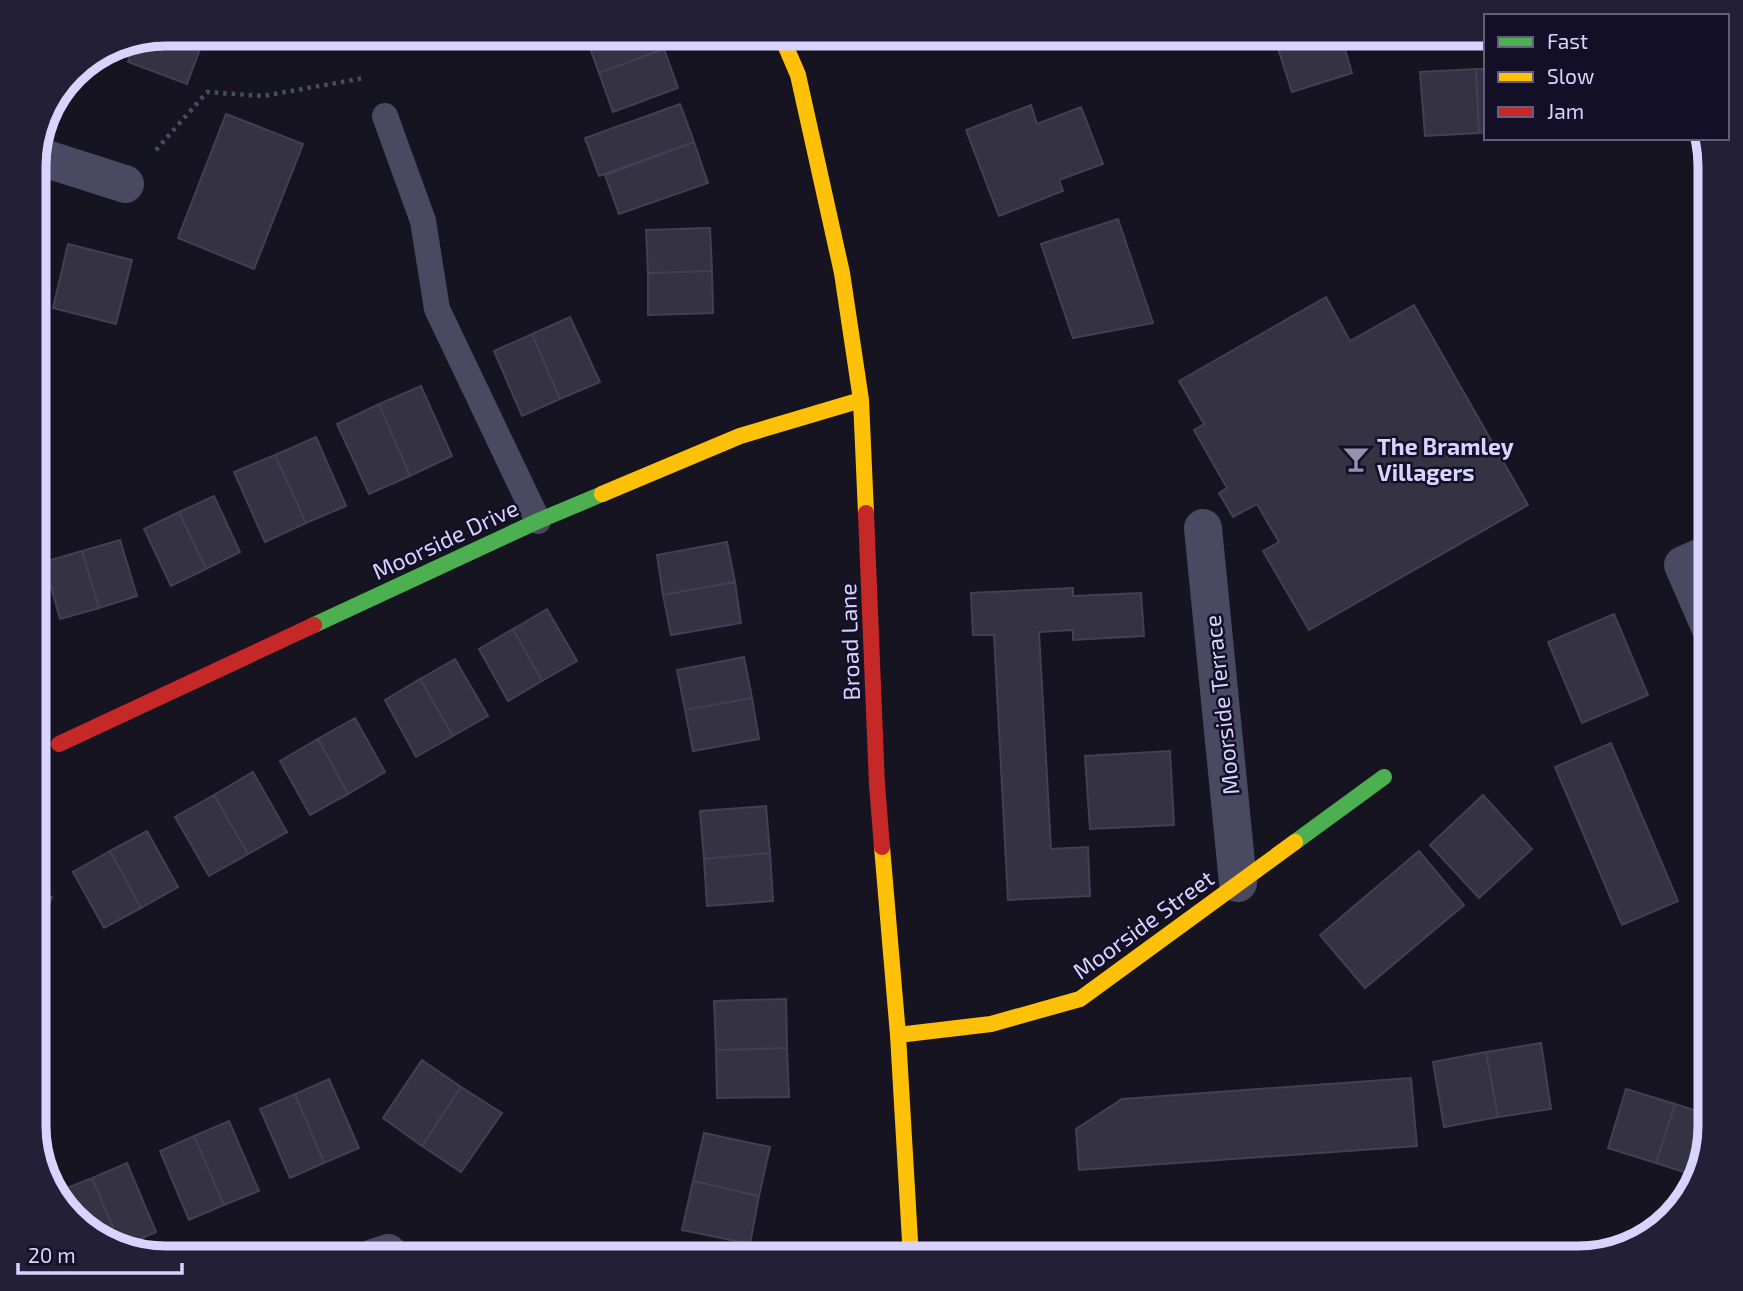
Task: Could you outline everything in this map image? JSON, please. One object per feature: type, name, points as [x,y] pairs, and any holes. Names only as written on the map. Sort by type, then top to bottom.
[{"type":"street","name":"Broad Lane","points":[[786,46],[798,75],[842,273],[861,400],[877,785],[898,1035],[910,1246]]},
{"type":"street","points":[[46,159],[125,184]]},
{"type":"street","name":"Moorside Drive","points":[[59,744],[538,520],[740,436],[861,400]]},
{"type":"street","name":"Moorside Terrace","points":[[1203,528],[1238,883]]},
{"type":"street","points":[[1698,558],[1682,565],[1698,600]]},
{"type":"street","name":"Moorside Street","points":[[898,1035],[990,1024],[1080,999],[1384,777]]},
{"type":"lane","points":[[385,116],[423,221],[437,309],[538,520]]},
{"type":"path","points":[[125,184],[207,92],[264,96],[372,76],[385,116]]},
{"type":"building","points":[[201,46],[187,84],[128,62],[132,51],[142,48]]},
{"type":"building","points":[[589,46],[663,46],[664,49],[599,73]]},
{"type":"building","points":[[1277,46],[1344,46],[1352,73],[1292,92]]},
{"type":"building","points":[[664,49],[678,88],[613,112],[599,73]]},
{"type":"building","points":[[1476,69],[1484,69],[1484,132],[1479,133]]},
{"type":"building","points":[[1476,69],[1479,133],[1425,136],[1420,72]]},
{"type":"building","points":[[680,104],[694,142],[599,176],[585,138]]},
{"type":"building","points":[[1031,105],[1037,124],[1081,107],[1103,164],[1059,180],[1063,191],[999,216],[966,130]]},
{"type":"building","points":[[226,114],[303,144],[254,269],[178,238]]},
{"type":"building","points":[[694,142],[708,183],[619,214],[605,175]]},
{"type":"building","points":[[1118,219],[1153,323],[1073,338],[1041,244]]},
{"type":"building","points":[[710,228],[712,271],[648,273],[646,230]]},
{"type":"building","points":[[68,244],[132,260],[116,324],[53,308]]},
{"type":"building","points":[[712,271],[713,313],[648,315],[648,273]]},
{"type":"building","name":"The Bramley Villagers","points":[[1326,297],[1350,341],[1414,305],[1528,505],[1309,630],[1263,551],[1279,542],[1257,504],[1233,517],[1219,493],[1227,488],[1194,430],[1204,424],[1179,381]]},
{"type":"building","points":[[570,317],[600,382],[560,399],[532,334]]},
{"type":"building","points":[[532,334],[560,399],[522,416],[494,351]]},
{"type":"building","points":[[421,386],[452,456],[410,476],[379,404]]},
{"type":"building","points":[[379,404],[410,476],[369,494],[337,424]]},
{"type":"building","points":[[316,437],[346,506],[306,523],[275,455]]},
{"type":"building","points":[[275,455],[306,523],[265,542],[234,472]]},
{"type":"building","points":[[214,496],[240,552],[206,569],[179,512]]},
{"type":"building","points":[[179,512],[206,569],[171,586],[144,529]]},
{"type":"building","points":[[120,540],[137,596],[99,608],[82,551]]},
{"type":"building","points":[[727,542],[735,582],[663,595],[657,555]]},
{"type":"building","points":[[82,551],[99,608],[60,619],[46,561]]},
{"type":"building","points":[[735,582],[741,623],[671,635],[663,595]]},
{"type":"building","points":[[1073,588],[1073,596],[1141,593],[1144,636],[1073,640],[1073,630],[1039,632],[1051,849],[1088,847],[1090,896],[1008,900],[994,635],[973,635],[971,593]]},
{"type":"building","points":[[547,609],[577,661],[542,681],[513,629]]},
{"type":"building","points":[[1614,614],[1648,695],[1582,723],[1548,642]]},
{"type":"building","points":[[513,629],[542,681],[508,701],[479,649]]},
{"type":"building","points":[[744,657],[752,698],[685,710],[677,670]]},
{"type":"building","points":[[455,659],[488,716],[453,736],[420,679]]},
{"type":"building","points":[[420,679],[453,736],[416,757],[385,700]]},
{"type":"building","points":[[752,698],[759,739],[693,751],[685,710]]},
{"type":"building","points":[[355,718],[385,772],[348,794],[318,739]]},
{"type":"building","points":[[318,739],[348,794],[310,815],[280,761]]},
{"type":"building","points":[[1611,743],[1678,901],[1622,925],[1555,767]]},
{"type":"building","points":[[1170,751],[1174,825],[1090,829],[1085,756]]},
{"type":"building","points":[[253,772],[287,832],[248,854],[214,795]]},
{"type":"building","points":[[214,795],[248,854],[209,876],[175,817]]},
{"type":"building","points":[[1483,795],[1532,849],[1479,898],[1430,845]]},
{"type":"building","points":[[766,806],[770,853],[704,859],[700,811]]},
{"type":"building","points":[[147,831],[178,887],[141,908],[110,851]]},
{"type":"building","points":[[110,851],[141,908],[104,928],[73,872]]},
{"type":"building","points":[[1419,851],[1464,905],[1365,988],[1320,935]]},
{"type":"building","points":[[770,853],[773,901],[707,906],[704,859]]},
{"type":"building","points":[[46,894],[52,897],[46,912]]},
{"type":"building","points":[[786,999],[787,1048],[716,1050],[714,1001]]},
{"type":"building","points":[[1541,1043],[1551,1109],[1498,1117],[1486,1052]]},
{"type":"building","points":[[787,1048],[789,1097],[717,1098],[716,1050]]},
{"type":"building","points":[[1486,1052],[1498,1117],[1444,1127],[1433,1062]]},
{"type":"building","points":[[422,1060],[461,1087],[422,1146],[383,1118]]},
{"type":"building","points":[[1411,1078],[1417,1146],[1079,1170],[1076,1129],[1122,1099]]},
{"type":"building","points":[[329,1079],[359,1148],[324,1163],[295,1094]]},
{"type":"building","points":[[461,1087],[502,1113],[461,1172],[422,1146]]},
{"type":"building","points":[[1626,1089],[1675,1104],[1656,1163],[1608,1148]]},
{"type":"building","points":[[295,1094],[324,1163],[290,1178],[260,1109]]},
{"type":"building","points":[[1675,1104],[1698,1111],[1695,1149],[1687,1173],[1656,1163]]},
{"type":"building","points":[[229,1121],[259,1191],[224,1205],[194,1136]]},
{"type":"building","points":[[704,1133],[770,1147],[759,1196],[693,1181]]},
{"type":"building","points":[[194,1136],[224,1205],[189,1220],[160,1151]]},
{"type":"building","points":[[127,1163],[156,1232],[135,1241],[116,1235],[92,1178]]},
{"type":"building","points":[[92,1178],[116,1235],[92,1221],[75,1205],[64,1189]]},
{"type":"building","points":[[693,1181],[759,1196],[750,1244],[682,1230]]},
{"type":"traffic: fast","points":[[314,625],[602,494]]},
{"type":"traffic: fast","points":[[1295,842],[1384,777]]},
{"type":"traffic: slow","points":[[786,46],[798,75],[842,273],[861,400],[866,513]]},
{"type":"traffic: slow","points":[[602,494],[740,436],[861,400]]},
{"type":"traffic: slow","points":[[898,1035],[991,1024],[1080,999],[1295,842]]},
{"type":"traffic: slow","points":[[882,847],[898,1035],[910,1246]]},
{"type":"traffic: jam","points":[[866,513],[882,847]]},
{"type":"traffic: jam","points":[[59,744],[314,625]]},
{"type":"place","name":"The Bramley Villagers","points":[[1356,459]]}]
